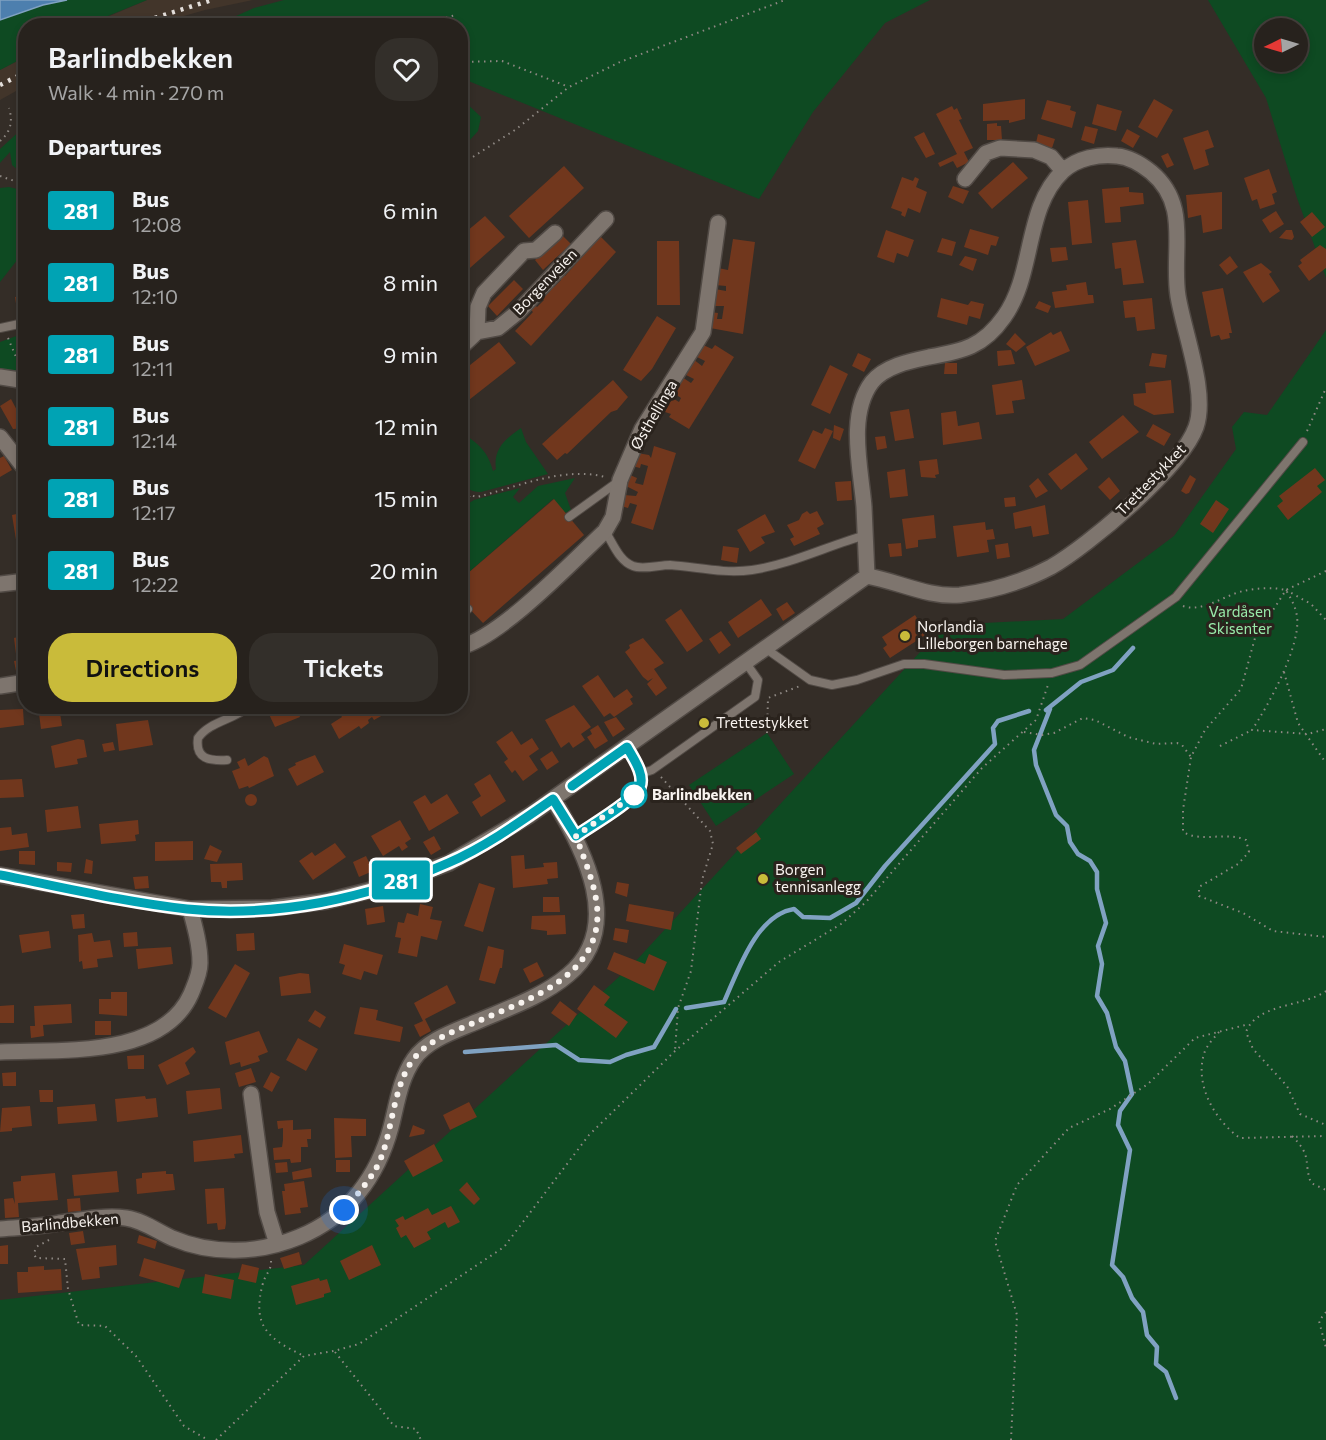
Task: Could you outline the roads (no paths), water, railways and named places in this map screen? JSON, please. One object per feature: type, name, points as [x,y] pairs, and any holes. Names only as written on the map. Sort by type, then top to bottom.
[{"type":"street","points":[[965,179],[986,153],[1000,148],[1034,150],[1051,157],[1064,171]]},
{"type":"street","name":"Trettestykket","points":[[1107,155],[1124,156],[1144,166],[1171,194],[1176,213],[1178,292],[1198,390],[1200,412],[1192,436],[1165,471],[1090,540],[1053,566],[1026,579],[957,595],[937,594],[867,576],[858,434],[860,408],[867,390],[874,380],[886,370],[912,360],[960,352],[978,344],[993,331],[1017,294],[1036,221],[1047,194],[1064,171],[1085,158],[1107,155]]},
{"type":"street","name":"Borgenveien","points":[[468,340],[477,332],[498,328],[518,312],[606,219]]},
{"type":"street","name":"Østhellinga","points":[[468,645],[477,643],[528,603],[605,531],[613,517],[620,480],[642,429],[703,332],[718,223]]},
{"type":"street","name":"Borgenveien","points":[[477,332],[478,307],[484,293],[524,251],[536,250],[555,233]]},
{"type":"street","points":[[0,377],[18,380]]},
{"type":"street","points":[[0,437],[18,460]]},
{"type":"street","points":[[0,875],[190,909],[272,908],[327,901],[383,887],[449,863],[553,799],[765,648],[811,618],[867,576]]},
{"type":"street","points":[[0,584],[18,582]]},
{"type":"street","points":[[0,686],[18,683]]},
{"type":"street","name":"Barlindbekken","points":[[0,1229],[127,1218],[196,1247],[236,1250],[271,1245],[300,1237],[344,1210],[374,1174],[390,1128],[399,1092],[415,1057],[445,1036],[544,992],[584,961],[596,927],[597,908],[593,883],[576,836],[553,799]]},
{"type":"street","points":[[0,1052],[120,1045],[158,1030],[187,1002],[196,982],[200,966],[199,944],[190,909]]},
{"type":"street","points":[[251,1094],[271,1245]]},
{"type":"lane","points":[[0,328],[18,324]]},
{"type":"lane","points":[[765,648],[810,680],[832,685],[904,664],[924,664],[1004,675],[1052,673],[1080,665],[1176,597],[1303,442]]},
{"type":"lane","points":[[569,517],[620,480]]},
{"type":"lane","points":[[605,531],[622,558],[635,567],[666,565],[717,571],[750,570],[789,562],[833,544],[866,535]]},
{"type":"lane","points":[[639,774],[652,770],[755,697],[758,680],[746,663]]},
{"type":"lane","points":[[227,760],[214,761],[201,757],[198,752],[198,738],[208,728],[239,714]]},
{"type":"lane","points":[[576,836],[634,795],[640,787],[639,774],[627,747]]},
{"type":"water","points":[[0,0],[67,0],[43,5],[0,20]]},
{"type":"waterway","name":"Barlindbekken","points":[[1046,710],[1081,682],[1113,670],[1133,648]]},
{"type":"waterway","points":[[1050,709],[1034,750],[1036,765],[1056,815],[1067,826],[1070,842],[1078,854],[1090,861],[1097,872],[1097,889],[1106,923],[1098,946],[1102,964],[1097,996],[1107,1013],[1116,1047],[1125,1061],[1132,1094],[1120,1111],[1118,1125],[1130,1150],[1112,1265],[1123,1277],[1132,1298],[1143,1312],[1147,1335],[1157,1347],[1156,1364],[1166,1372],[1176,1398]]},
{"type":"waterway","name":"Barlindbekken","points":[[686,1008],[724,1002],[750,946],[769,922],[781,913],[794,909],[803,917],[830,918],[856,903],[885,866],[995,744],[993,728],[998,721],[1029,711]]},
{"type":"waterway","name":"Barlindbekken","points":[[465,1052],[556,1045],[579,1060],[610,1062],[654,1047],[676,1009]]},
{"type":"railway","points":[[155,18],[212,0]]},
{"type":"railway","points":[[0,85],[18,76]]},
{"type":"place","name":"Norlandia Lilleborgen barnehage","points":[[905,636]]},
{"type":"place","name":"Trettestykket","points":[[704,723]]},
{"type":"place","name":"Barlindbekken","points":[[634,795]]},
{"type":"place","name":"Borgen tennisanlegg","points":[[763,879]]},
{"type":"park label","name":"Vardåsen Skisenter","points":[[1240,620]]}]
